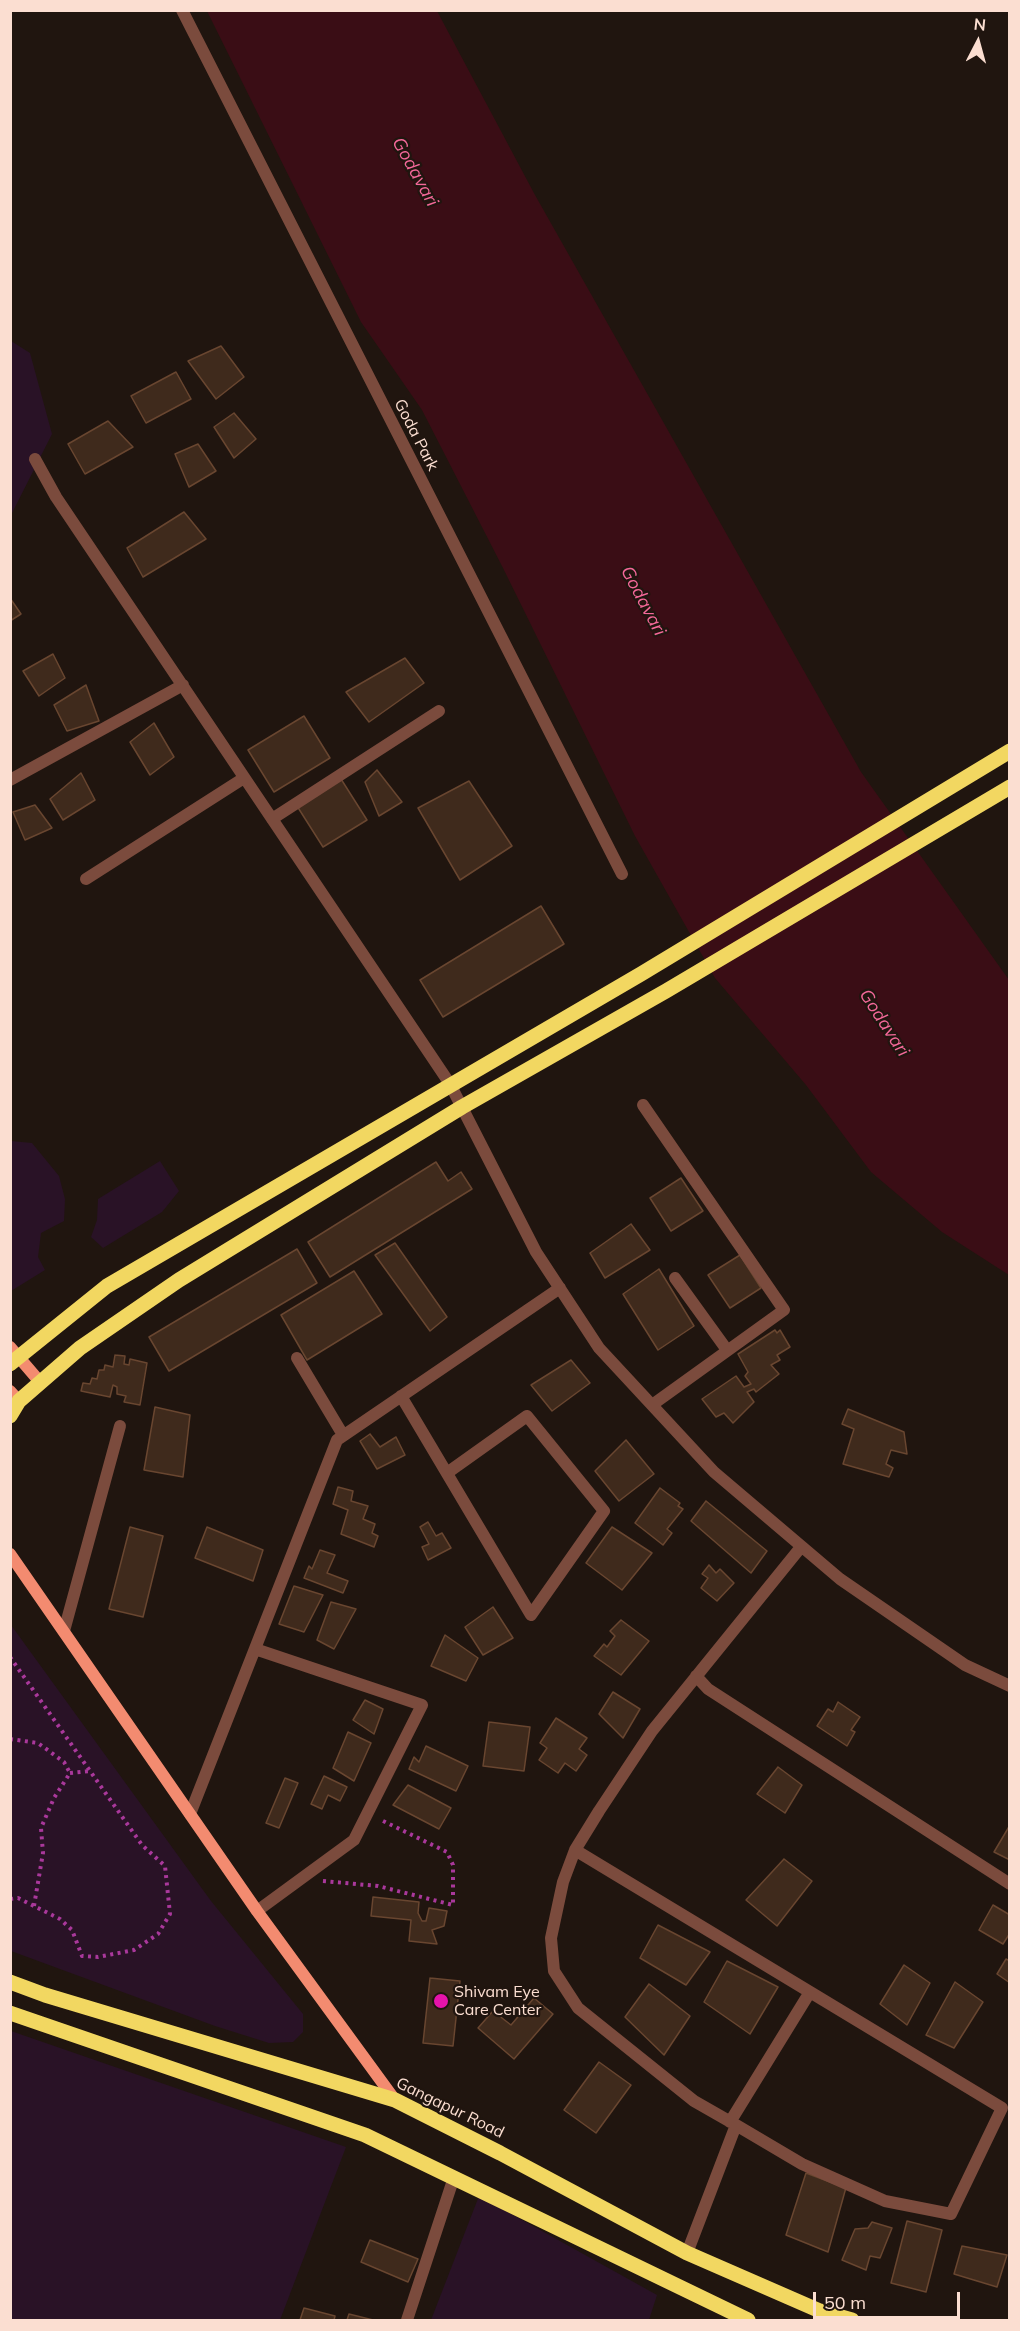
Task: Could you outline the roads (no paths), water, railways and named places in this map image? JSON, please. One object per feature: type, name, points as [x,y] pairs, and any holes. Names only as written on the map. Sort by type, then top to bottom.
[{"type":"main road","points":[[40,1382],[13,1357],[106,1286],[641,974],[1010,751]]},
{"type":"main road","points":[[10,1416],[15,1396],[40,1382],[80,1348],[179,1280],[462,1107],[666,991],[1010,787]]},
{"type":"main road","points":[[10,1554],[257,1911],[394,2100]]},
{"type":"main road","name":"Gangapur Road","points":[[10,1982],[45,1995],[394,2100],[500,2153],[687,2253],[820,2311],[852,2320]]},
{"type":"main road","points":[[10,2013],[365,2135],[748,2320]]},
{"type":"street","name":"Goda Park","points":[[182,10],[622,874]]},
{"type":"street","points":[[35,459],[56,497],[450,1084],[536,1252],[599,1348],[714,1472],[840,1579],[965,1665],[1010,1686]]},
{"type":"street","points":[[10,780],[183,685]]},
{"type":"street","points":[[272,819],[439,711]]},
{"type":"street","points":[[86,879],[244,778]]},
{"type":"street","points":[[643,1105],[784,1310],[651,1404]]},
{"type":"street","points":[[675,1278],[727,1350]]},
{"type":"street","points":[[190,1814],[337,1440],[560,1288]]},
{"type":"street","points":[[297,1358],[344,1435]]},
{"type":"street","points":[[401,1396],[531,1615],[604,1511],[527,1416],[447,1473]]},
{"type":"street","points":[[64,1631],[120,1426]]},
{"type":"street","points":[[575,1850],[1002,2108],[951,2214],[885,2200],[802,2164],[694,2101],[578,2008],[554,1971],[551,1938],[563,1882],[575,1850],[652,1731],[801,1546]]},
{"type":"street","points":[[255,1649],[422,1705],[354,1840],[257,1911]]},
{"type":"street","points":[[696,1676],[717,1696],[1010,1884]]},
{"type":"street","points":[[687,2253],[733,2124],[810,1992]]},
{"type":"street","points":[[407,2320],[454,2176]]},
{"type":"water","name":"Godavari","points":[[207,11],[437,11],[535,195],[861,772],[1009,980],[1009,1275],[942,1232],[871,1172],[806,1085],[715,978],[635,836],[422,410],[361,322]]},
{"type":"place","name":"Shivam Eye Care Center","points":[[441,2001]]}]
